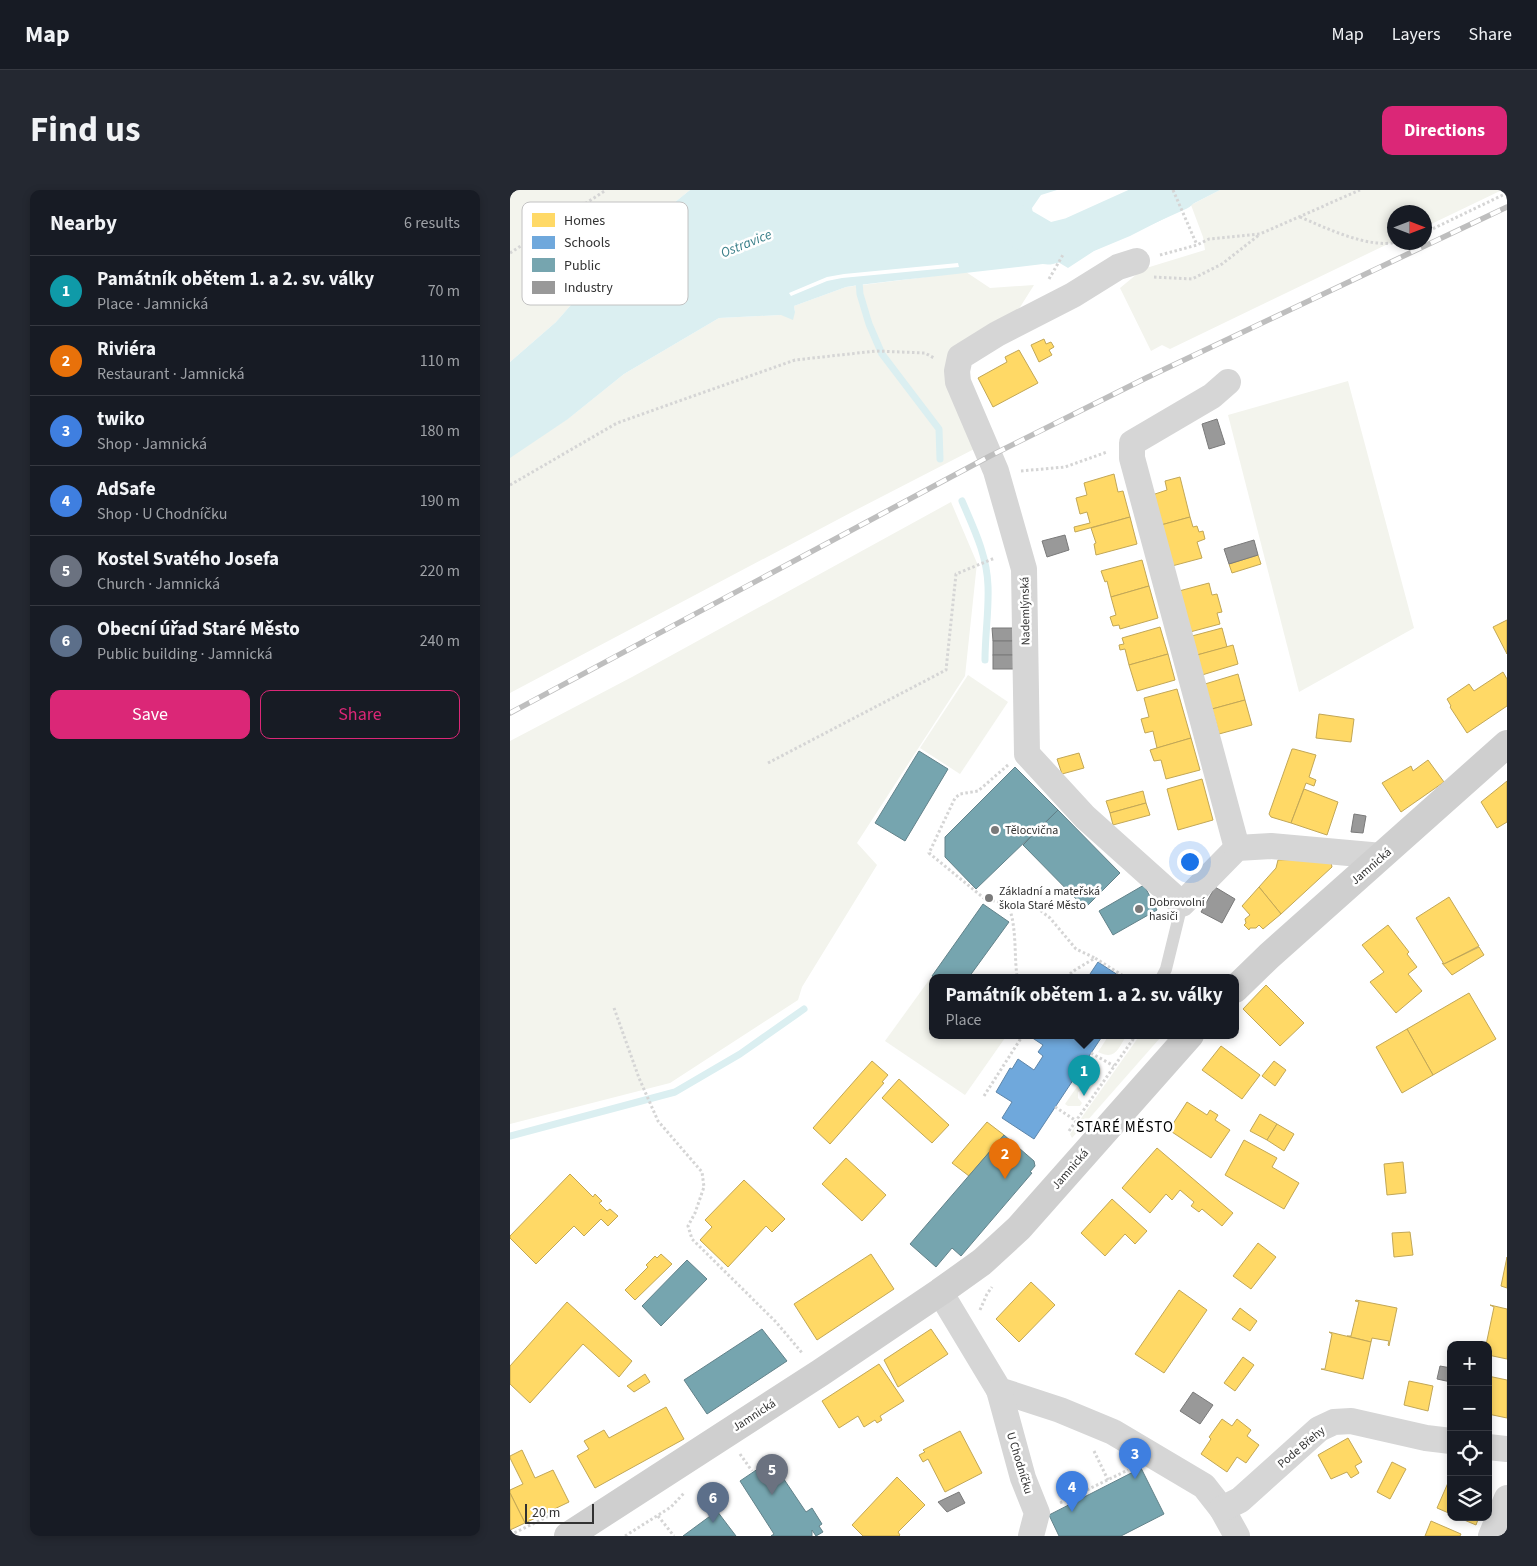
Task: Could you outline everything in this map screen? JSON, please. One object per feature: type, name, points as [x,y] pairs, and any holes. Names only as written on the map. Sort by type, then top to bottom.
[{"type":"main road","name":"Jamnická","points":[[1239,985],[1269,956],[1507,744]]},
{"type":"main road","name":"Jamnická","points":[[564,1524],[820,1373],[982,1262],[1019,1228],[1186,1039]]},
{"type":"street","points":[[957,371],[960,357],[997,334],[1073,295],[1118,267],[1145,269]]},
{"type":"street","name":"Nademlýnská","points":[[957,371],[958,382],[996,471],[1024,569],[1027,754]]},
{"type":"street","points":[[1228,382],[1212,396],[1132,443],[1132,458],[1237,848]]},
{"type":"street","points":[[1027,754],[1085,817],[1182,904],[1237,848],[1271,846],[1382,856]]},
{"type":"street","points":[[940,1292],[999,1390],[1060,1410],[1113,1432],[1204,1486],[1222,1509],[1238,1536]]},
{"type":"street","name":"U Chodníčku","points":[[999,1390],[1023,1478],[1037,1513],[1031,1536]]},
{"type":"street","name":"Pode Břehy","points":[[1222,1509],[1240,1500],[1319,1429],[1334,1422],[1350,1421],[1447,1441]]},
{"type":"street","points":[[1492,1447],[1507,1449]]},
{"type":"street","points":[[1491,1536],[1507,1498]]},
{"type":"lane","points":[[1164,974],[1182,904]]},
{"type":"path","points":[[588,202],[606,190]]},
{"type":"path","points":[[1173,190],[1199,244]]},
{"type":"path","points":[[1145,269],[1192,279],[1222,264],[1260,234],[1360,190]]},
{"type":"path","points":[[1432,229],[1507,193]]},
{"type":"path","points":[[1300,216],[1337,233],[1387,245]]},
{"type":"path","points":[[1145,269],[1209,240],[1260,234]]},
{"type":"path","points":[[510,253],[522,245]]},
{"type":"path","points":[[510,485],[617,423],[796,360],[876,351],[925,353],[957,371]]},
{"type":"path","points":[[996,471],[1002,473],[1065,467],[1132,443]]},
{"type":"path","points":[[768,763],[946,670],[956,574],[1018,548]]},
{"type":"path","points":[[1027,754],[1015,760],[978,791],[960,794],[955,798],[929,853],[985,899],[1008,904],[1028,904],[1041,910],[1076,949],[1096,958],[1120,974]]},
{"type":"path","points":[[1008,904],[1012,913],[1017,974]]},
{"type":"path","points":[[1070,974],[1096,958]]},
{"type":"path","points":[[614,1008],[639,1078],[658,1121],[702,1172],[704,1187],[695,1213],[688,1226],[692,1239],[776,1322],[820,1373]]},
{"type":"path","points":[[984,1096],[1020,1039]]},
{"type":"path","points":[[1066,1139],[1076,1120],[1133,1039]]},
{"type":"path","points":[[1091,1053],[1114,1066]]},
{"type":"path","points":[[1055,1108],[1076,1120]]},
{"type":"path","points":[[1090,1444],[1108,1480]]},
{"type":"path","points":[[738,1452],[752,1471]]},
{"type":"path","points":[[1059,1504],[1131,1468]]},
{"type":"path","points":[[658,1516],[674,1536]]},
{"type":"path","points":[[510,1535],[564,1524]]},
{"type":"shaded area","points":[[510,190],[690,190],[675,202],[522,202],[522,305],[571,305],[556,322],[510,362]]},
{"type":"shaded area","points":[[1220,190],[1502,190],[1432,224],[1432,205],[1387,205],[1387,244],[1170,349],[1162,345],[1151,351],[1120,288],[1143,269],[1205,250],[1203,237],[1191,205]]},
{"type":"shaded area","points":[[966,272],[990,288],[1034,285],[1017,312],[957,349],[980,446],[510,693],[510,457],[569,418],[624,374],[719,318],[781,315],[795,312],[794,306],[846,287]]},
{"type":"shaded area","points":[[1348,381],[1414,628],[1299,692],[1228,415]]},
{"type":"shaded area","points":[[951,502],[977,563],[965,676],[857,843],[877,865],[802,987],[798,1000],[670,1083],[510,1124],[510,741],[632,677]]},
{"type":"shaded area","points":[[968,675],[1008,702],[960,774],[920,748]]},
{"type":"shaded area","points":[[929,980],[929,1039],[1004,1039],[965,1095],[885,1041]]},
{"type":"shaded area","points":[[1106,1039],[1125,1039],[1113,1054],[1109,1055],[1098,1052]]},
{"type":"shaded area","points":[[1137,1039],[1159,1039],[1072,1138],[1070,1134]]},
{"type":"shaded area","points":[[1095,1061],[1101,1069],[1101,1073],[1090,1090],[1086,1088],[1078,1092],[1078,1098],[1082,1103],[1080,1106],[1068,1106],[1065,1104]]},
{"type":"water","points":[[690,190],[1057,190],[1041,195],[1032,208],[1034,220],[1043,230],[1060,233],[1096,228],[1178,190],[1220,190],[1130,236],[1094,251],[1068,268],[1058,262],[859,285],[846,287],[794,306],[793,320],[781,315],[719,318],[624,374],[568,419],[510,458],[510,362],[556,322],[571,305],[688,305],[688,202],[675,202]],"holes":[[[958,263],[959,267],[827,281],[791,296],[789,293],[827,277],[844,274]]]},
{"type":"pier","points":[[1179,190],[1187,210],[1179,214],[1169,191]]},
{"type":"building: Homes","points":[[1044,339],[1046,344],[1051,342],[1054,347],[1049,350],[1052,355],[1039,362],[1031,345]]},
{"type":"building: Homes","points":[[1019,350],[1038,383],[993,407],[978,378],[1007,362],[1005,357]]},
{"type":"building: Homes","points":[[1114,474],[1118,492],[1123,491],[1130,517],[1075,532],[1074,527],[1090,523],[1087,512],[1080,514],[1076,498],[1087,495],[1084,483]]},
{"type":"building: Homes","points":[[1180,477],[1190,517],[1161,525],[1152,495],[1167,490],[1165,481]]},
{"type":"building: Homes","points":[[1130,517],[1137,544],[1096,555],[1094,544],[1096,543],[1091,528]]},
{"type":"building: Homes","points":[[1190,517],[1193,527],[1197,526],[1199,532],[1203,531],[1205,539],[1197,542],[1202,558],[1172,566],[1161,525]]},
{"type":"building: Homes","points":[[1258,555],[1261,564],[1232,573],[1229,564]]},
{"type":"building: Homes","points":[[1142,560],[1149,586],[1111,597],[1107,581],[1105,582],[1101,571]]},
{"type":"building: Homes","points":[[1209,583],[1212,595],[1217,594],[1222,612],[1217,613],[1220,624],[1190,632],[1179,591]]},
{"type":"building: Homes","points":[[1149,586],[1158,618],[1120,629],[1119,625],[1113,626],[1110,617],[1116,615],[1111,597]]},
{"type":"building: Homes","points":[[1507,620],[1507,654],[1493,627]]},
{"type":"building: Homes","points":[[1160,627],[1168,654],[1129,665],[1125,649],[1120,650],[1119,645],[1124,644],[1122,638]]},
{"type":"building: Homes","points":[[1222,628],[1227,647],[1197,655],[1192,636]]},
{"type":"building: Homes","points":[[1233,645],[1238,664],[1202,675],[1197,655]]},
{"type":"building: Homes","points":[[1168,654],[1175,680],[1137,691],[1129,665]]},
{"type":"building: Homes","points":[[1503,672],[1507,679],[1507,706],[1467,733],[1447,699],[1469,684],[1474,691]]},
{"type":"building: Homes","points":[[1238,674],[1245,700],[1212,709],[1205,684]]},
{"type":"building: Homes","points":[[1177,689],[1191,738],[1157,748],[1153,731],[1145,733],[1141,719],[1149,717],[1144,698]]},
{"type":"building: Homes","points":[[1245,700],[1252,725],[1219,734],[1212,709]]},
{"type":"building: Homes","points":[[1319,714],[1354,719],[1351,742],[1316,738]]},
{"type":"building: Homes","points":[[1191,738],[1200,770],[1166,779],[1161,760],[1154,761],[1150,750]]},
{"type":"building: Homes","points":[[1292,749],[1316,755],[1309,777],[1316,780],[1314,786],[1306,783],[1291,823],[1271,817],[1269,814]]},
{"type":"building: Homes","points":[[1079,753],[1084,768],[1062,774],[1057,759]]},
{"type":"building: Homes","points":[[1428,760],[1444,782],[1401,812],[1382,783],[1411,766],[1413,771]]},
{"type":"building: Homes","points":[[1202,779],[1213,820],[1178,830],[1167,789]]},
{"type":"building: Homes","points":[[1507,781],[1507,822],[1497,828],[1481,802]]},
{"type":"building: Homes","points":[[1304,789],[1338,802],[1327,835],[1291,823]]},
{"type":"building: Homes","points":[[1143,791],[1146,803],[1110,813],[1106,801]]},
{"type":"building: Homes","points":[[1146,803],[1150,815],[1113,825],[1110,813]]},
{"type":"building: Homes","points":[[1330,858],[1332,867],[1281,914],[1259,887],[1276,868],[1278,860]]},
{"type":"building: Homes","points":[[1259,887],[1281,914],[1263,929],[1259,925],[1249,930],[1244,925],[1246,923],[1245,919],[1250,915],[1242,906]]},
{"type":"building: Homes","points":[[1449,897],[1479,946],[1444,964],[1416,918]]},
{"type":"building: Homes","points":[[1388,925],[1409,952],[1407,954],[1417,967],[1408,974],[1422,991],[1396,1013],[1370,982],[1384,972],[1362,945]]},
{"type":"building: Homes","points":[[1479,947],[1484,955],[1452,975],[1442,963],[1444,964]]},
{"type":"building: Homes","points":[[1266,985],[1304,1023],[1280,1046],[1243,1009]]},
{"type":"building: Homes","points":[[1469,993],[1496,1039],[1433,1075],[1407,1029]]},
{"type":"building: Homes","points":[[1407,1029],[1433,1075],[1402,1093],[1376,1047]]},
{"type":"building: Homes","points":[[1221,1046],[1260,1075],[1242,1099],[1202,1070]]},
{"type":"building: Homes","points":[[872,1061],[888,1075],[882,1082],[884,1083],[830,1144],[813,1128]]},
{"type":"building: Homes","points":[[1274,1061],[1286,1070],[1275,1086],[1262,1076]]},
{"type":"building: Homes","points":[[899,1079],[949,1125],[932,1143],[882,1098]]},
{"type":"building: Homes","points":[[1187,1102],[1207,1115],[1210,1110],[1218,1115],[1215,1120],[1230,1130],[1211,1158],[1169,1130]]},
{"type":"building: Homes","points":[[1260,1114],[1277,1124],[1267,1140],[1250,1131]]},
{"type":"building: Homes","points":[[987,1122],[1004,1135],[969,1176],[952,1163]]},
{"type":"building: Homes","points":[[1277,1124],[1294,1134],[1284,1151],[1267,1140]]},
{"type":"building: Homes","points":[[1244,1140],[1277,1158],[1272,1167],[1299,1183],[1284,1209],[1225,1175]]},
{"type":"building: Homes","points":[[1157,1148],[1233,1213],[1222,1226],[1202,1209],[1199,1212],[1191,1206],[1194,1202],[1180,1190],[1172,1200],[1166,1194],[1150,1213],[1122,1188]]},
{"type":"building: Homes","points":[[846,1158],[886,1195],[862,1221],[822,1184]]},
{"type":"building: Homes","points":[[1403,1162],[1406,1193],[1387,1195],[1384,1164]]},
{"type":"building: Homes","points":[[570,1174],[593,1197],[595,1194],[602,1201],[599,1203],[607,1211],[610,1209],[618,1216],[608,1226],[601,1219],[584,1236],[574,1226],[536,1264],[510,1236]]},
{"type":"building: Homes","points":[[744,1180],[785,1219],[772,1232],[766,1226],[728,1267],[700,1240],[712,1227],[705,1220]]},
{"type":"building: Homes","points":[[1112,1199],[1147,1231],[1135,1244],[1125,1234],[1105,1256],[1081,1233]]},
{"type":"building: Homes","points":[[1410,1232],[1413,1255],[1394,1257],[1392,1233]]},
{"type":"building: Homes","points":[[1258,1243],[1276,1257],[1251,1289],[1233,1276]]},
{"type":"building: Homes","points":[[661,1254],[672,1264],[635,1300],[625,1290],[648,1267],[646,1265],[655,1256],[657,1258]]},
{"type":"building: Homes","points":[[871,1254],[894,1289],[817,1340],[794,1304]]},
{"type":"building: Homes","points":[[1507,1257],[1507,1288],[1501,1286]]},
{"type":"building: Homes","points":[[1031,1282],[1055,1305],[1019,1342],[996,1319]]},
{"type":"building: Homes","points":[[1179,1290],[1207,1310],[1164,1373],[1135,1354]]},
{"type":"building: Homes","points":[[1356,1300],[1397,1308],[1389,1346],[1389,1341],[1372,1338],[1371,1342],[1347,1336],[1351,1336],[1359,1302]]},
{"type":"building: Homes","points":[[567,1302],[632,1361],[619,1377],[583,1344],[530,1403],[510,1384],[510,1366]]},
{"type":"building: Homes","points":[[1490,1305],[1507,1309],[1507,1359],[1492,1356],[1492,1341],[1487,1341],[1494,1307]]},
{"type":"building: Homes","points":[[1240,1308],[1257,1321],[1250,1331],[1232,1319]]},
{"type":"building: Homes","points":[[931,1329],[948,1354],[898,1387],[884,1360]]},
{"type":"building: Homes","points":[[1329,1332],[1371,1342],[1363,1379],[1321,1369],[1325,1369],[1332,1334]]},
{"type":"building: Homes","points":[[1243,1357],[1254,1365],[1235,1391],[1224,1383]]},
{"type":"building: Homes","points":[[879,1364],[904,1401],[880,1416],[882,1420],[877,1423],[875,1420],[864,1427],[858,1416],[839,1428],[822,1401]]},
{"type":"building: Homes","points":[[645,1374],[650,1382],[634,1392],[627,1386]]},
{"type":"building: Homes","points":[[1492,1377],[1507,1380],[1507,1418],[1492,1415]]},
{"type":"building: Homes","points":[[1409,1381],[1433,1386],[1428,1411],[1404,1405]]},
{"type":"building: Homes","points":[[666,1407],[684,1439],[595,1488],[577,1456],[589,1449],[584,1441],[604,1430],[609,1438]]},
{"type":"building: Homes","points":[[1222,1419],[1232,1426],[1237,1419],[1251,1430],[1247,1436],[1259,1445],[1246,1463],[1237,1457],[1227,1472],[1201,1454],[1211,1439],[1209,1437]]},
{"type":"building: Homes","points":[[960,1431],[982,1473],[945,1492],[928,1459],[923,1462],[919,1455],[925,1452],[923,1450]]},
{"type":"building: Homes","points":[[1348,1438],[1362,1462],[1355,1466],[1359,1473],[1351,1478],[1347,1472],[1331,1479],[1318,1455]]},
{"type":"building: Homes","points":[[522,1450],[535,1478],[553,1470],[569,1502],[525,1523],[510,1493],[510,1490],[523,1484],[510,1458],[510,1456]]},
{"type":"building: Homes","points":[[1392,1462],[1406,1469],[1390,1499],[1377,1492]]},
{"type":"building: Homes","points":[[897,1477],[925,1505],[898,1532],[899,1536],[863,1536],[852,1525]]},
{"type":"building: Homes","points":[[1447,1485],[1447,1512],[1437,1508]]},
{"type":"building: Homes","points":[[510,1493],[525,1523],[510,1530]]},
{"type":"building: Homes","points":[[1431,1521],[1461,1534],[1460,1536],[1425,1536]]},
{"type":"building: Homes","points":[[1466,1521],[1478,1521],[1476,1525]]},
{"type":"building: Schools","points":[[1098,962],[1116,974],[1090,974]]},
{"type":"building: Schools","points":[[1034,1039],[1100,1039],[1034,1139],[1002,1118],[1012,1102],[996,1092],[1010,1068],[1012,1069],[1018,1059],[1034,1070],[1043,1056],[1038,1052],[1043,1045]]},
{"type":"building: Public","points":[[919,751],[948,769],[905,841],[875,823]]},
{"type":"building: Public","name":"Tělocvična","points":[[1015,767],[1058,810],[976,889],[945,857],[945,837]]},
{"type":"building: Public","points":[[1058,810],[1120,873],[1085,908],[1023,845]]},
{"type":"building: Public","points":[[1144,885],[1157,910],[1113,935],[1099,911]]},
{"type":"building: Public","points":[[983,904],[1009,922],[971,974],[933,974]]},
{"type":"building: Public","points":[[1004,1135],[1034,1161],[1035,1166],[1030,1172],[1032,1173],[961,1256],[952,1248],[936,1267],[910,1244]]},
{"type":"building: Public","points":[[687,1260],[707,1279],[661,1326],[642,1306]]},
{"type":"building: Public","points":[[762,1329],[787,1361],[707,1414],[684,1380]]},
{"type":"building: Public","points":[[771,1460],[806,1512],[812,1508],[822,1524],[819,1526],[823,1532],[816,1536],[812,1530],[812,1536],[771,1536],[774,1534],[740,1481]]},
{"type":"building: Public","points":[[1141,1468],[1164,1514],[1121,1536],[1059,1536],[1049,1515]]},
{"type":"building: Public","points":[[717,1511],[736,1536],[683,1536]]},
{"type":"building: Industry","points":[[1217,419],[1225,444],[1209,449],[1202,424]]},
{"type":"building: Industry","points":[[1065,535],[1069,550],[1047,557],[1042,541]]},
{"type":"building: Industry","points":[[1254,540],[1258,555],[1229,564],[1224,549]]},
{"type":"building: Industry","points":[[992,628],[1013,628],[1014,641],[993,641]]},
{"type":"building: Industry","points":[[993,641],[1014,641],[1014,655],[993,655]]},
{"type":"building: Industry","points":[[993,655],[1014,655],[1014,669],[993,669]]},
{"type":"building: Industry","points":[[1354,814],[1366,816],[1363,833],[1351,832]]},
{"type":"building: Industry","points":[[1215,887],[1235,899],[1222,923],[1201,912]]},
{"type":"building: Industry","points":[[1440,1366],[1447,1367],[1447,1381],[1437,1379]]},
{"type":"building: Industry","points":[[1193,1392],[1213,1405],[1200,1424],[1180,1411]]},
{"type":"building: Industry","points":[[959,1492],[965,1503],[947,1512],[938,1502]]},
{"type":"waterway","name":"Ostravice","points":[[956,190],[1048,244],[1072,238],[1178,190]]},
{"type":"waterway","points":[[859,281],[860,294],[869,324],[882,354],[939,429],[940,459]]},
{"type":"waterway","points":[[962,501],[979,542],[987,575],[988,605],[985,660]]},
{"type":"waterway","points":[[510,1136],[675,1092],[740,1054],[804,1009]]},
{"type":"railway","points":[[510,713],[990,456],[1146,378],[1507,207]]},
{"type":"place","name":"Tělocvična","points":[[995,830]]},
{"type":"place","name":"Základní a mateřská škola Staré Město","points":[[989,898]]},
{"type":"place","name":"Dobrovolní hasiči","points":[[1139,909]]},
{"type":"place","name":"Památník obětem 1. a 2. sv. války","points":[[1084,1096]]},
{"type":"place","name":"Riviéra","points":[[1005,1179]]},
{"type":"place","name":"twiko","points":[[1135,1479]]},
{"type":"place","name":"Kostel Svatého Josefa","points":[[772,1495]]},
{"type":"place","name":"AdSafe","points":[[1072,1512]]},
{"type":"place","name":"Obecní úřad Staré Město","points":[[713,1523]]},
{"type":"district","name":"STARÉ MĚSTO","points":[[1125,1127]]}]
